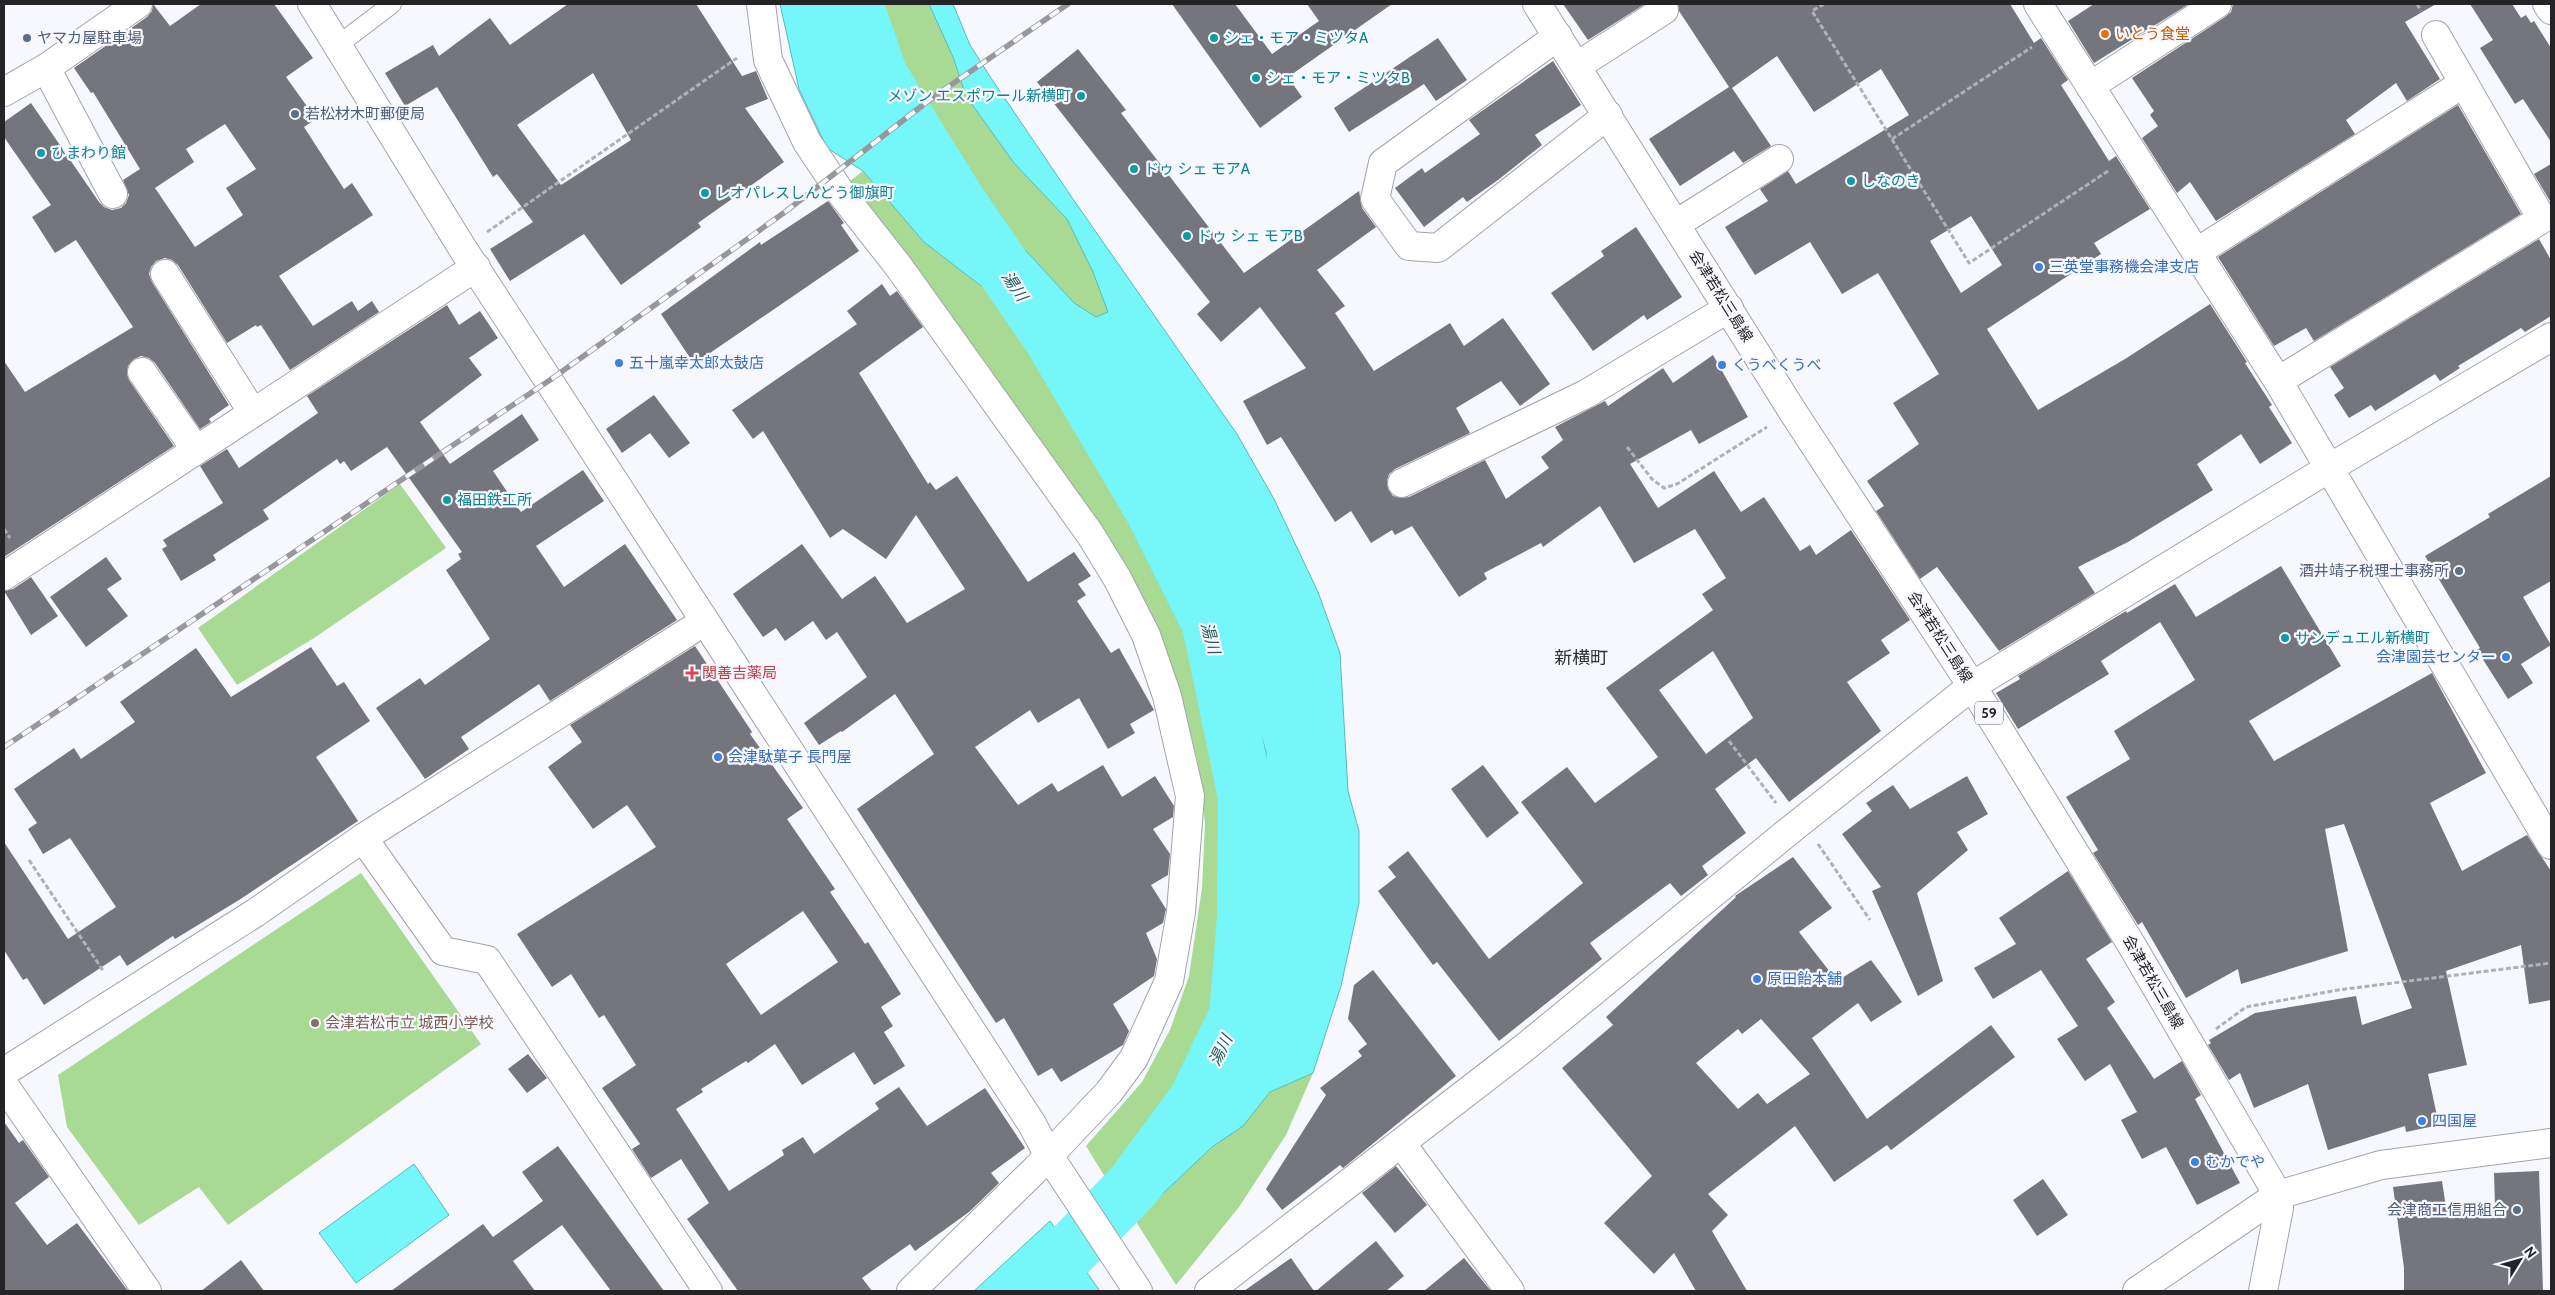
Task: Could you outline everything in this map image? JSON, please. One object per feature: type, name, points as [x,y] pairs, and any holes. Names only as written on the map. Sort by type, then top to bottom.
[{"type":"street","points":[[4,92],[46,68],[138,4]]},
{"type":"street","points":[[312,4],[470,258],[1027,1115],[1055,1165],[1138,1291]]},
{"type":"street","points":[[761,4],[768,60],[807,142],[841,193],[899,267],[1090,534],[1118,578],[1146,635],[1167,696],[1190,796],[1182,912],[1169,981],[1134,1058],[1055,1165],[911,1291]]},
{"type":"street","name":"会津若松三島線","points":[[1537,4],[1793,412],[1972,686],[2131,944],[2278,1194]]},
{"type":"street","points":[[2038,4],[2197,252],[2331,467],[2551,845]]},
{"type":"street","points":[[2090,86],[2217,4]]},
{"type":"street","points":[[2547,4],[2551,10]]},
{"type":"street","points":[[1577,66],[1664,10]]},
{"type":"street","points":[[1558,36],[1383,163],[1375,199],[1409,246],[1438,248],[1608,115]]},
{"type":"street","points":[[2278,381],[2542,219],[2436,36]]},
{"type":"street","points":[[46,68],[113,194]]},
{"type":"street","points":[[2197,252],[2464,83]]},
{"type":"street","points":[[1676,224],[1779,159]]},
{"type":"street","points":[[4,576],[253,413],[470,258]]},
{"type":"street","points":[[165,274],[253,413]]},
{"type":"street","points":[[1402,483],[1586,394],[1729,308]]},
{"type":"street","points":[[1209,1291],[1524,1048],[1798,824],[1972,686],[2331,467],[2551,337]]},
{"type":"street","points":[[142,372],[196,450]]},
{"type":"street","points":[[4,1072],[255,913],[363,838],[691,630]]},
{"type":"street","points":[[363,838],[443,950],[487,960],[708,1291]]},
{"type":"street","points":[[4,1086],[147,1291]]},
{"type":"street","points":[[1401,1143],[1510,1291]]},
{"type":"street","points":[[2136,1291],[2278,1194],[2381,1165],[2551,1143]]},
{"type":"street","points":[[2263,1291],[2279,1208],[2278,1194]]},
{"type":"lane","points":[[342,42],[392,4]]},
{"type":"path","points":[[1824,4],[1812,11],[1969,263],[2133,154]]},
{"type":"path","points":[[1892,139],[2055,32]]},
{"type":"path","points":[[470,258],[766,38]]},
{"type":"path","points":[[1628,447],[1652,479],[1664,488],[1677,484],[1793,412]]},
{"type":"path","points":[[1729,741],[1798,824],[1870,920]]},
{"type":"path","points":[[29,860],[121,998]]},
{"type":"path","points":[[2191,1048],[2246,1007],[2338,990],[2551,963]]},
{"type":"green space","points":[[830,4],[929,4],[953,57],[966,96],[1014,163],[1067,219],[1093,272],[1109,312],[1096,317],[1074,303],[1028,253],[998,229],[944,203],[908,167],[893,149],[880,110],[852,65]]},
{"type":"green space","points":[[863,171],[924,242],[985,289],[1041,346],[1180,504],[1200,545],[1226,616],[1266,752],[1266,817],[1260,912],[1249,1005],[1225,1066],[1113,1190],[1086,1146],[1142,1082],[1170,1030],[1189,976],[1202,888],[1205,823],[1197,758],[1174,686],[1037,443],[983,359],[850,181]]},
{"type":"green space","points":[[400,484],[446,548],[314,638],[237,685],[198,628]]},
{"type":"green space","points":[[361,873],[481,1044],[228,1225],[199,1187],[139,1225],[67,1127],[58,1075]]},
{"type":"green space","points":[[1313,1073],[1286,1135],[1239,1207],[1176,1285],[1135,1220],[1212,1147],[1243,1126],[1270,1092]]},
{"type":"water","points":[[780,4],[830,4],[852,65],[880,110],[893,149],[908,167],[944,203],[998,229],[1028,253],[1074,303],[1096,317],[1108,312],[1093,272],[1067,219],[1014,163],[966,96],[953,57],[929,4],[953,4],[970,45],[991,78],[1237,434],[1274,499],[1318,592],[1340,653],[1348,791],[1359,831],[1359,903],[1341,986],[1313,1073],[1270,1092],[1243,1126],[1212,1147],[1135,1220],[1113,1190],[1225,1066],[1249,1005],[1260,912],[1266,817],[1266,752],[1226,616],[1200,545],[1180,504],[1041,346],[985,289],[924,242],[863,171],[827,148],[799,89]]},
{"type":"water","points":[[414,1164],[449,1215],[356,1283],[319,1233]]},
{"type":"water","points":[[1050,1221],[1100,1291],[974,1291]]},
{"type":"building","points":[[153,4],[170,26],[201,4],[274,4],[313,58],[286,77],[316,119],[304,127],[344,189],[352,183],[373,215],[279,276],[313,326],[352,301],[358,311],[372,301],[379,312],[290,370],[261,325],[257,327],[256,325],[227,343],[178,265],[172,260],[165,258],[156,261],[151,267],[149,274],[152,282],[229,405],[209,419],[211,422],[200,429],[155,363],[149,358],[141,356],[134,359],[128,366],[127,374],[129,380],[174,446],[4,557],[4,361],[25,392],[133,327],[76,240],[55,253],[32,217],[51,205],[4,137],[4,122],[31,103],[99,202],[104,207],[112,210],[121,208],[126,203],[129,195],[123,180],[140,169],[93,92],[91,93],[74,68],[147,17],[152,11]],"holes":[[[225,124],[256,169],[226,188],[243,215],[195,247],[155,188],[194,162],[186,149]]]},
{"type":"building","points":[[568,4],[696,4],[742,76],[756,71],[768,99],[745,108],[784,162],[698,223],[701,227],[621,285],[584,234],[510,281],[490,249],[533,222],[497,174],[493,177],[437,87],[405,106],[385,73],[433,45],[439,56],[490,18],[510,45]],"holes":[[[593,73],[631,140],[561,185],[517,125]]]},
{"type":"building","points":[[1172,4],[1235,4],[1272,54],[1319,21],[1307,4],[1392,4],[1288,77],[1302,97],[1260,128]]},
{"type":"building","points":[[1563,4],[1645,4],[1588,40]]},
{"type":"building","points":[[1678,4],[2010,4],[2034,43],[2041,38],[2068,80],[2061,85],[2109,161],[2116,156],[2150,209],[2094,243],[2101,254],[1987,329],[2038,410],[2125,359],[2210,304],[2247,362],[2245,363],[2272,405],[2269,407],[2292,443],[2260,464],[2241,434],[2197,464],[2213,490],[2128,542],[2078,567],[2095,593],[1999,651],[1937,567],[1920,579],[1876,511],[1884,506],[1867,481],[1919,444],[1893,403],[1939,374],[1878,273],[1842,294],[1810,242],[1755,275],[1725,227],[1768,201],[1760,189],[1788,171],[1796,184],[1909,115],[1881,69],[1814,112],[1777,56],[1732,88],[1771,146],[1743,163],[1734,151],[1680,186],[1649,139],[1729,87],[1679,11]],"holes":[[[1971,216],[2002,265],[1961,293],[1930,241]]]},
{"type":"building","points":[[2094,4],[2189,4],[2094,63],[2068,21]]},
{"type":"building","points":[[2233,4],[2436,4],[2405,22],[2440,79],[2407,101],[2396,83],[2346,120],[2355,134],[2216,221],[2190,182],[2177,193],[2142,138],[2158,126],[2150,115],[2154,111],[2132,78],[2225,17],[2231,12]]},
{"type":"building","points":[[2470,4],[2512,4],[2521,18],[2526,15],[2531,23],[2534,21],[2551,48],[2551,142],[2523,99],[2515,104],[2480,48],[2493,40]]},
{"type":"building","points":[[1438,38],[1467,80],[1436,101],[1424,84],[1349,132],[1334,108]]},
{"type":"building","points":[[1078,49],[1126,110],[1121,113],[1244,273],[1359,191],[1362,208],[1376,227],[1317,270],[1345,306],[1335,313],[1374,371],[1450,323],[1464,346],[1503,318],[1550,384],[1520,406],[1501,381],[1456,408],[1470,433],[1395,469],[1389,474],[1387,481],[1388,489],[1393,496],[1400,498],[1409,497],[1485,460],[1506,499],[1549,468],[1541,457],[1563,440],[1555,427],[1605,401],[1608,406],[1663,368],[1673,383],[1713,355],[1748,417],[1699,444],[1691,430],[1630,464],[1658,508],[1714,471],[1741,512],[1764,497],[1800,551],[1810,545],[1816,555],[1851,530],[1910,620],[1881,640],[1890,653],[1847,682],[1881,731],[1789,802],[1756,758],[1715,789],[1746,833],[1702,866],[1708,875],[1681,896],[1670,883],[1590,943],[1602,959],[1499,1041],[1437,962],[1433,965],[1378,891],[1396,877],[1388,867],[1408,851],[1489,959],[1583,883],[1521,802],[1567,767],[1595,803],[1658,757],[1606,688],[1713,610],[1702,594],[1726,578],[1695,529],[1634,563],[1600,506],[1543,547],[1541,543],[1484,573],[1487,579],[1459,597],[1412,526],[1395,535],[1392,530],[1371,543],[1351,511],[1335,522],[1281,437],[1267,445],[1243,401],[1306,368],[1260,307],[1221,342],[1197,314],[1210,302],[1037,82]],"holes":[[[1713,651],[1753,718],[1706,754],[1659,690]]]},
{"type":"building","points":[[1553,61],[1581,105],[1535,135],[1542,145],[1498,180],[1467,202],[1463,197],[1424,227],[1395,188],[1422,168],[1425,173],[1480,134],[1469,120]]},
{"type":"building","points":[[2458,105],[2521,214],[2314,341],[2306,328],[2274,346],[2218,257]]},
{"type":"building","points":[[2551,164],[2551,200],[2550,201],[2534,174]]},
{"type":"building","points":[[828,201],[844,223],[841,225],[859,251],[694,364],[661,314],[760,242],[761,245]]},
{"type":"building","points":[[1636,227],[1682,297],[1647,320],[1644,315],[1593,351],[1551,293],[1604,256],[1601,251]]},
{"type":"building","points":[[2539,239],[2551,260],[2551,316],[2525,332],[2521,328],[2458,366],[2460,368],[2440,381],[2435,374],[2375,411],[2371,405],[2349,418],[2334,395],[2344,388],[2330,367]]},
{"type":"building","points":[[882,284],[890,296],[897,291],[923,327],[859,373],[928,484],[930,482],[936,490],[957,476],[1028,582],[1074,552],[1091,576],[1078,584],[1086,595],[1077,601],[1111,653],[1119,648],[1154,710],[1130,724],[1135,733],[1108,749],[1079,698],[1038,723],[1030,710],[975,747],[1018,805],[1052,783],[1058,792],[1103,765],[1122,797],[1155,776],[1174,806],[1173,817],[1153,829],[1170,854],[1168,875],[1151,885],[1166,909],[1163,923],[1146,933],[1157,959],[1154,976],[1113,1004],[1129,1031],[1123,1045],[1061,1082],[1052,1068],[1038,1076],[1004,1018],[996,1023],[857,809],[934,754],[895,694],[842,732],[819,745],[804,723],[867,677],[837,632],[826,640],[813,621],[785,641],[776,628],[763,637],[733,594],[802,544],[842,599],[875,576],[907,623],[965,589],[916,515],[886,559],[843,529],[830,538],[763,431],[753,439],[732,410],[857,324],[847,311]]},
{"type":"building","points":[[447,305],[459,325],[480,311],[498,338],[469,358],[482,375],[420,422],[450,464],[522,414],[539,440],[493,471],[521,512],[583,470],[604,501],[536,546],[564,587],[625,544],[677,620],[550,701],[539,684],[461,737],[469,749],[425,779],[376,708],[420,678],[425,685],[490,639],[446,570],[461,559],[458,554],[462,552],[387,447],[351,471],[344,461],[340,464],[337,459],[263,510],[269,519],[213,555],[216,560],[181,581],[162,549],[167,546],[163,540],[223,503],[200,466],[227,449],[239,468],[318,413],[307,396]]},
{"type":"building","points":[[654,395],[690,443],[669,458],[650,433],[622,453],[606,429]]},
{"type":"building","points":[[2551,476],[2551,581],[2523,597],[2551,645],[2521,664],[2533,683],[2508,699],[2477,650],[2480,648],[2425,556],[2490,517],[2488,514]]},
{"type":"building","points":[[106,557],[122,579],[107,589],[128,616],[86,647],[50,597]]},
{"type":"building","points":[[2281,566],[2341,666],[2249,721],[2274,761],[2432,673],[2486,773],[2430,803],[2462,871],[2527,835],[2551,871],[2551,1000],[2529,1004],[2521,945],[2446,971],[2467,1065],[2428,1074],[2439,1125],[2406,1132],[2405,1126],[2328,1150],[2308,1084],[2254,1108],[2240,1073],[2229,1080],[2208,1045],[2211,1043],[2209,1040],[2255,1013],[2356,996],[2362,1025],[2412,1008],[2344,824],[2325,829],[2348,951],[2241,984],[2238,969],[2186,998],[2142,922],[2138,925],[2093,853],[2098,850],[2066,797],[2130,759],[2114,731],[2195,680],[2160,622],[2101,661],[2109,674],[2018,729],[1996,693],[2020,679],[2018,676],[2175,584],[2196,617]]},
{"type":"building","points":[[31,577],[58,616],[31,635],[4,591],[13,589]]},
{"type":"building","points":[[695,646],[752,732],[750,734],[803,808],[787,819],[835,889],[830,892],[865,944],[868,942],[901,994],[881,1007],[893,1026],[884,1032],[905,1066],[874,1085],[854,1052],[802,1085],[775,1044],[748,1063],[746,1061],[701,1089],[703,1092],[676,1109],[729,1191],[784,1155],[782,1150],[803,1137],[814,1154],[879,1109],[875,1103],[899,1087],[927,1126],[985,1088],[1025,1148],[991,1173],[999,1183],[969,1212],[915,1251],[910,1244],[862,1278],[872,1291],[738,1291],[687,1219],[709,1203],[681,1159],[651,1178],[632,1149],[640,1144],[602,1088],[636,1065],[604,1015],[599,1018],[571,974],[552,987],[517,934],[656,847],[627,805],[593,829],[548,767],[582,742],[570,725]],"holes":[[[803,911],[838,962],[761,1015],[726,964]]]},
{"type":"building","points":[[311,647],[337,686],[344,682],[370,721],[316,757],[358,821],[239,900],[175,939],[173,936],[127,966],[120,955],[44,1005],[27,978],[23,980],[4,950],[4,842],[68,939],[116,907],[70,838],[43,854],[28,829],[37,823],[14,789],[74,748],[81,759],[135,722],[120,702],[196,648],[231,697]]},
{"type":"building","points":[[1483,765],[1519,813],[1487,838],[1451,789]]},
{"type":"building","points":[[1967,776],[1988,814],[1957,832],[1968,850],[1917,893],[1943,981],[1918,996],[1872,891],[1881,887],[1842,834],[1872,811],[1866,803],[1893,785],[1910,809]]},
{"type":"building","points":[[1793,857],[1832,908],[1799,932],[1837,981],[1871,960],[1902,1002],[1871,1022],[1858,1003],[1812,1038],[1867,1119],[1991,1025],[2015,1057],[1891,1150],[1887,1145],[1834,1182],[1795,1126],[1708,1194],[1728,1215],[1712,1231],[1747,1291],[1696,1291],[1674,1253],[1654,1274],[1604,1223],[1652,1176],[1562,1068],[1613,1025],[1606,1017],[1735,896]],"holes":[[[1761,1019],[1810,1074],[1767,1104],[1758,1093],[1738,1109],[1696,1063],[1738,1029],[1742,1034]]]},
{"type":"building","points":[[2068,871],[2112,942],[2086,959],[2115,1002],[2107,1008],[2154,1079],[2182,1061],[2201,1095],[2195,1099],[2240,1183],[2197,1205],[2166,1147],[2142,1159],[2121,1120],[2137,1112],[2110,1064],[2085,1081],[2057,1039],[2078,1026],[2041,970],[1993,999],[1974,968],[2016,944],[1999,918]]},
{"type":"building","points":[[1373,970],[1456,1076],[1343,1168],[1340,1165],[1282,1210],[1266,1189],[1326,1095],[1320,1088],[1362,1056],[1358,1051],[1367,1044],[1348,1019],[1354,985]]},
{"type":"building","points":[[528,1054],[547,1078],[527,1093],[508,1069]]},
{"type":"building","points":[[4,1122],[19,1143],[23,1140],[49,1177],[15,1203],[47,1245],[77,1223],[128,1291],[4,1291]]},
{"type":"building","points":[[558,1146],[664,1291],[611,1291],[562,1225],[513,1261],[535,1291],[391,1291],[483,1224],[493,1237],[543,1201],[522,1172]]},
{"type":"building","points":[[1396,1166],[1427,1205],[1395,1233],[1362,1193]]},
{"type":"building","points":[[2539,1171],[2543,1291],[2404,1291],[2404,1268],[2393,1187],[2442,1181],[2446,1207],[2495,1206],[2494,1173]]},
{"type":"building","points":[[2043,1179],[2068,1215],[2037,1236],[2013,1200]]},
{"type":"building","points":[[1376,1241],[1404,1276],[1386,1291],[1316,1291]]},
{"type":"building","points":[[1291,1258],[1314,1291],[1244,1291]]},
{"type":"building","points":[[1464,1258],[1491,1291],[1424,1291]]},
{"type":"building","points":[[241,1260],[264,1291],[201,1291]]},
{"type":"waterway","name":"湯川","points":[[855,4],[880,76],[959,204],[1051,337],[1152,508],[1210,624],[1246,797],[1245,917],[1237,1016],[1196,1101],[1134,1185],[1035,1287],[1027,1291]]},
{"type":"railway","points":[[4,747],[550,380],[785,212],[932,98],[1068,4]]},
{"type":"place","name":"いとう食堂","points":[[2105,34]]},
{"type":"place","name":"ヤマカ屋駐車場","points":[[27,38]]},
{"type":"place","name":"シェ・モア・ミツタA","points":[[1214,38]]},
{"type":"place","name":"シェ・モア・ミツタB","points":[[1256,78]]},
{"type":"place","name":"メゾン エスポワール新横町","points":[[1081,96]]},
{"type":"place","name":"若松材木町郵便局","points":[[295,114]]},
{"type":"place","name":"ひまわり館","points":[[41,153]]},
{"type":"place","name":"ドゥ シェ モアA","points":[[1134,169]]},
{"type":"place","name":"しなのき","points":[[1851,181]]},
{"type":"place","name":"レオパレスしんどう御旗町","points":[[705,193]]},
{"type":"place","name":"ドゥ シェ モアB","points":[[1187,236]]},
{"type":"place","name":"三英堂事務機会津支店","points":[[2039,267]]},
{"type":"place","name":"五十嵐幸太郎太鼓店","points":[[619,363]]},
{"type":"place","name":"くうべくうべ","points":[[1722,365]]},
{"type":"place","name":"福田鉄工所","points":[[447,500]]},
{"type":"place","name":"酒井靖子税理士事務所","points":[[2459,571]]},
{"type":"place","name":"サンデュエル新横町","points":[[2285,638]]},
{"type":"place","name":"会津園芸センター","points":[[2506,657]]},
{"type":"place","name":"関善吉薬局","points":[[692,673]]},
{"type":"place","name":"会津駄菓子 長門屋","points":[[718,757]]},
{"type":"place","name":"原田飴本舗","points":[[1757,979]]},
{"type":"place","name":"会津若松市立 城西小学校","points":[[315,1023]]},
{"type":"place","name":"四国屋","points":[[2422,1121]]},
{"type":"place","name":"むかでや","points":[[2195,1162]]},
{"type":"place","name":"会津商工信用組合","points":[[2517,1210]]},
{"type":"district","name":"新横町","points":[[1581,658]]}]
